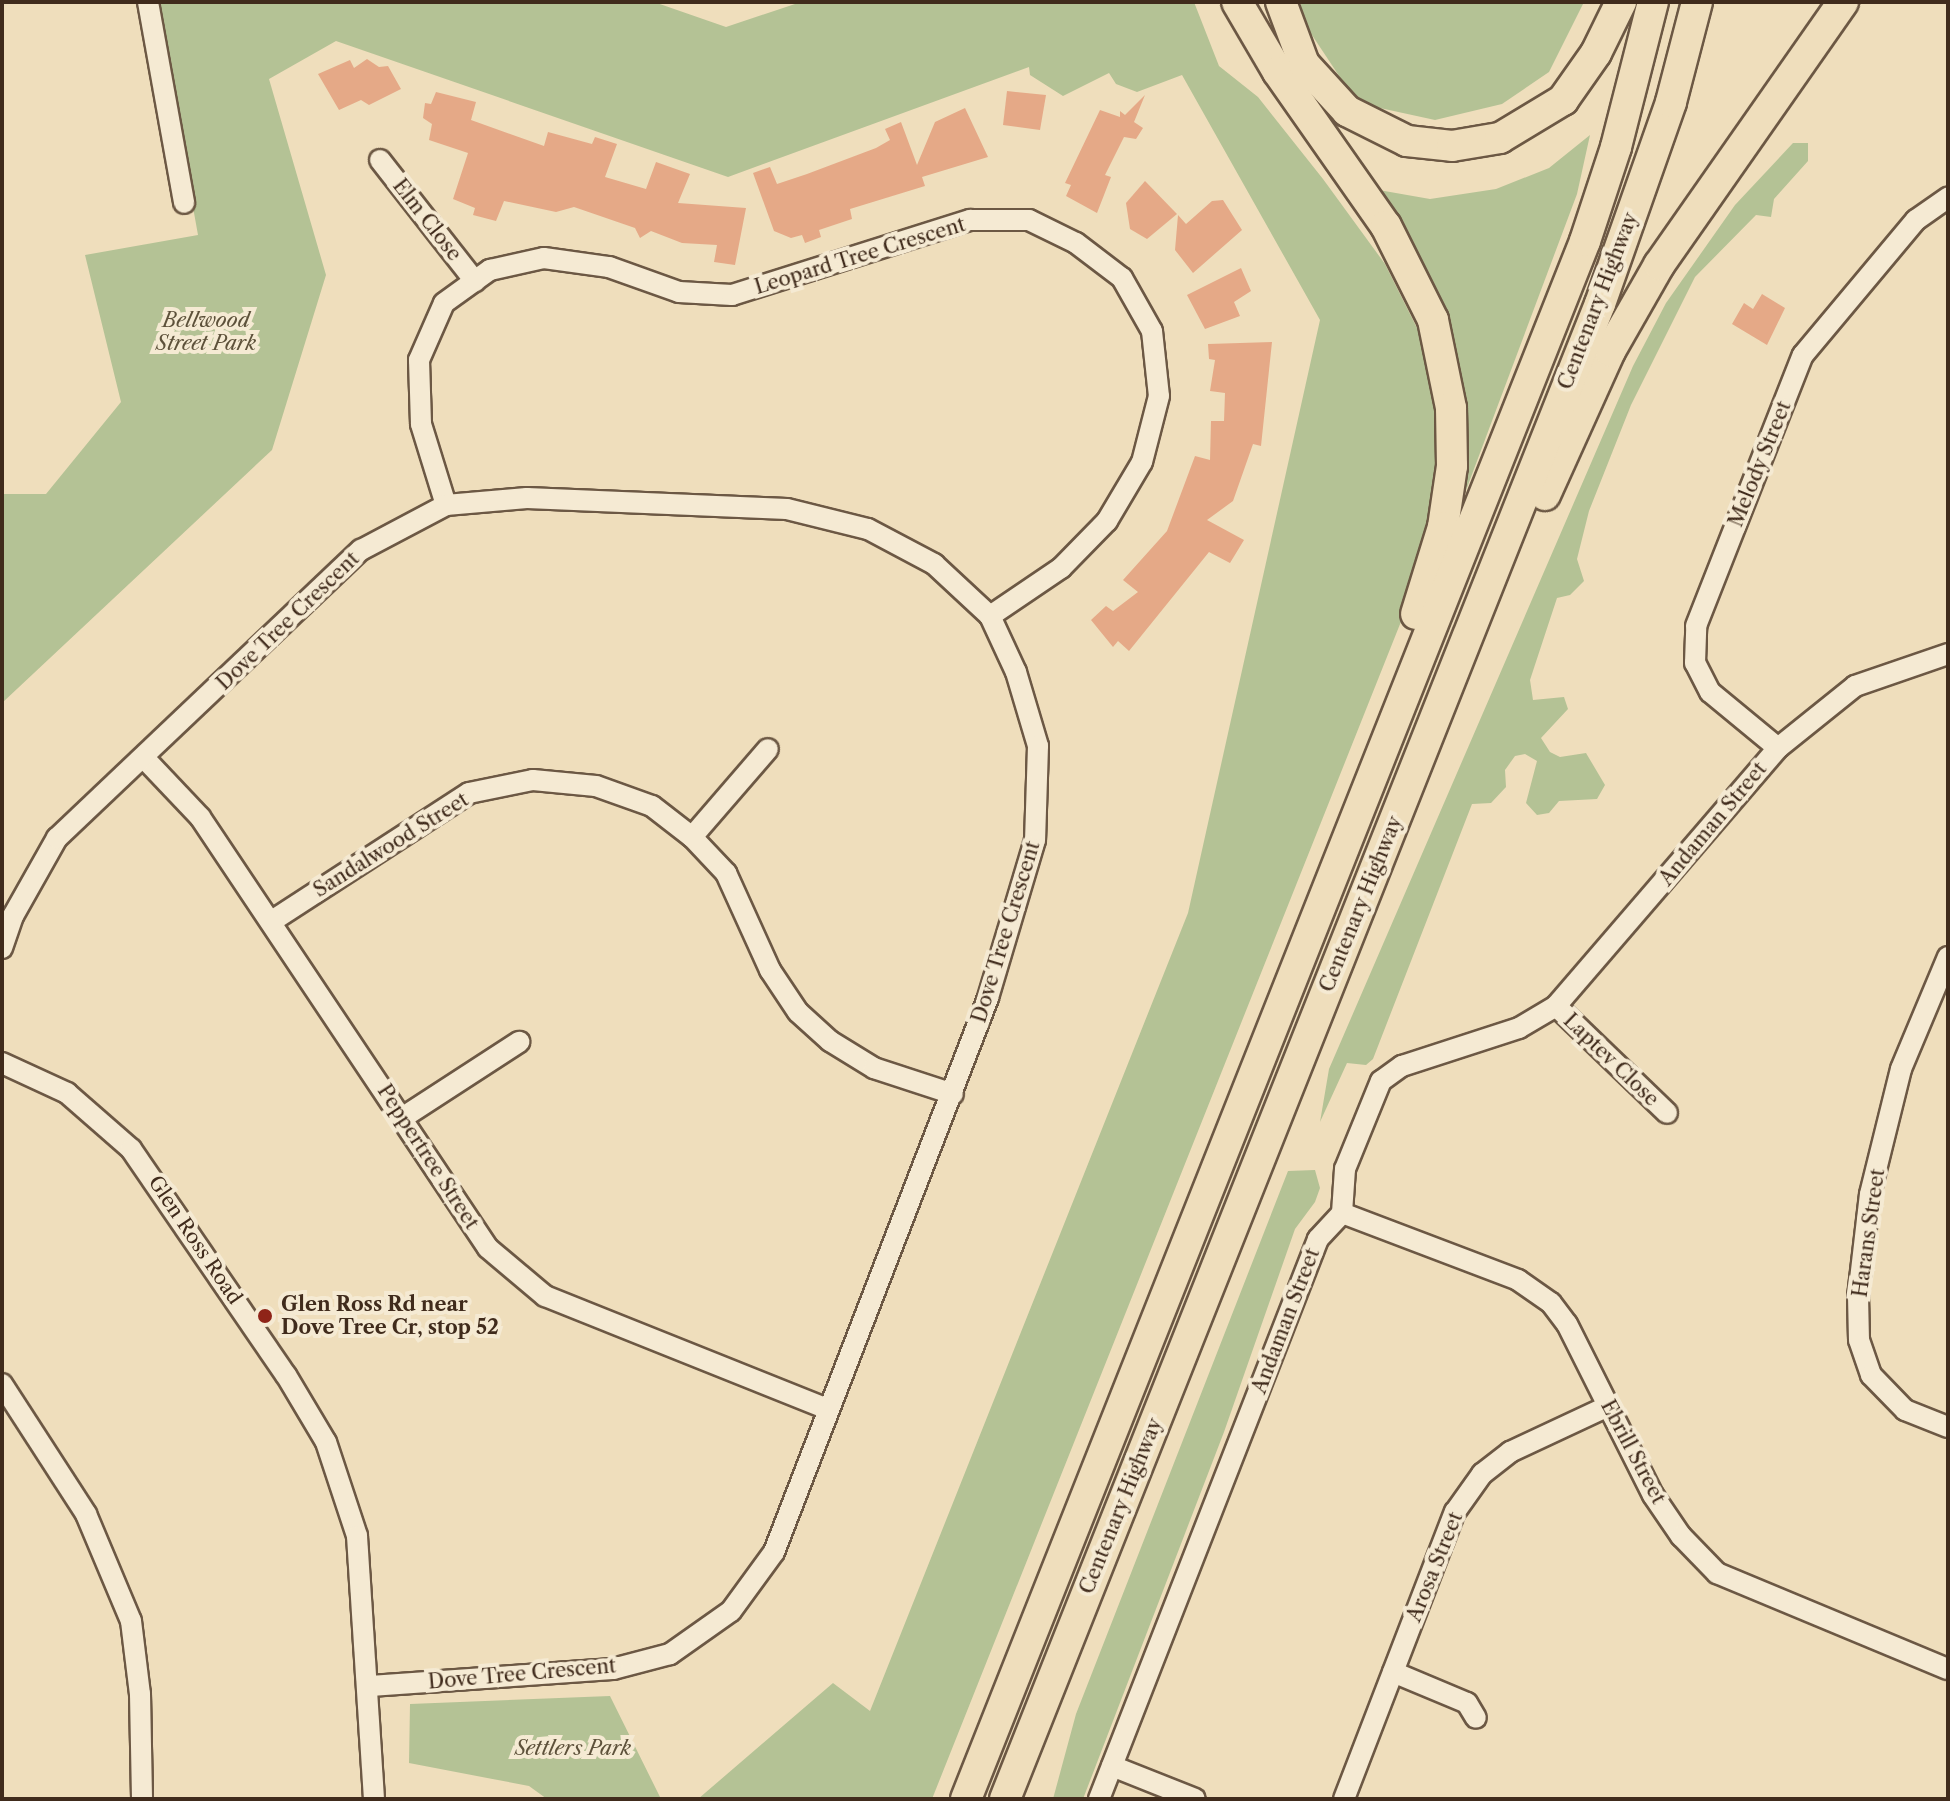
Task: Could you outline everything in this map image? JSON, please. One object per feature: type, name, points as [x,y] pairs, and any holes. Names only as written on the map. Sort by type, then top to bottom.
[{"type":"highway","points":[[1237,2],[1403,255],[1433,320],[1446,375],[1452,437],[1449,499],[1423,593],[1357,772],[1364,805]]},
{"type":"highway","points":[[1281,2],[1304,64],[1347,111],[1407,141],[1452,146],[1511,133],[1563,100],[1596,53],[1621,2]]},
{"type":"highway","name":"Centenary Highway","points":[[966,1799],[1364,805],[1585,241],[1616,147],[1653,2]]},
{"type":"highway","name":"Centenary Highway","points":[[1005,1799],[1600,304],[1671,102],[1697,2]]},
{"type":"highway","points":[[1483,599],[1507,584],[1579,414],[1659,265],[1843,2]]},
{"type":"street","points":[[148,2],[184,203]]},
{"type":"street","name":"Elm Close","points":[[380,160],[475,281]]},
{"type":"street","name":"Melody Street","points":[[1778,748],[1710,692],[1695,663],[1696,626],[1803,355],[1916,220],[1948,198]]},
{"type":"street","name":"Leopard Tree Crescent","points":[[446,505],[421,424],[419,360],[444,303],[490,270],[544,258],[609,267],[679,292],[732,295],[970,220],[1029,220],[1076,243],[1122,278],[1152,331],[1159,396],[1142,462],[1107,521],[1061,568],[990,616]]},
{"type":"street","name":"Dove Tree Crescent","points":[[2,948],[13,916],[57,838],[145,759],[361,550],[446,505],[527,498],[787,509],[868,529],[934,564],[990,616],[1016,672],[1038,746],[1035,840],[988,998],[953,1094],[774,1552],[731,1611],[670,1654],[613,1669],[370,1686]]},
{"type":"street","name":"Andaman Street","points":[[1099,1799],[1318,1239],[1342,1213],[1345,1169],[1381,1081],[1402,1066],[1519,1028],[1556,1006],[1778,748],[1855,686],[1948,654]]},
{"type":"street","points":[[692,837],[768,749]]},
{"type":"street","name":"Peppertree Street","points":[[145,759],[200,817],[488,1248],[545,1296],[828,1409]]},
{"type":"street","name":"Sandalwood Street","points":[[272,921],[469,793],[533,780],[596,786],[652,806],[692,837],[726,873],[770,970],[798,1012],[830,1041],[874,1068],[953,1094]]},
{"type":"street","name":"Harans Street","points":[[1948,957],[1901,1069],[1870,1194],[1858,1296],[1859,1340],[1871,1375],[1905,1410],[1948,1427]]},
{"type":"street","name":"Laptev Close","points":[[1556,1006],[1667,1113]]},
{"type":"street","points":[[402,1118],[519,1042]]},
{"type":"street","name":"Glen Ross Road","points":[[2,1063],[67,1093],[131,1149],[326,1442],[357,1536],[370,1686],[374,1799]]},
{"type":"street","name":"Ebrill Street","points":[[1342,1213],[1537,1291],[1567,1324],[1653,1495],[1681,1536],[1717,1573],[1948,1669]]},
{"type":"street","points":[[2,1384],[86,1514],[131,1621],[140,1694],[142,1799]]},
{"type":"street","name":"Arosa Street","points":[[1344,1799],[1455,1512],[1482,1474],[1510,1452],[1608,1406]]},
{"type":"street","points":[[1393,1672],[1467,1703],[1476,1718]]},
{"type":"street","points":[[1112,1766],[1195,1799]]},
{"type":"green space","name":"Bellwood Street Park","points":[[156,2],[654,2],[726,27],[801,2],[1194,2],[1219,66],[1258,97],[1323,179],[1385,264],[1432,358],[1443,442],[1437,516],[1414,589],[932,1799],[698,1799],[833,1683],[870,1711],[1188,913],[1320,320],[1182,75],[1137,92],[1116,84],[1109,73],[1063,96],[1030,75],[1029,67],[728,177],[336,41],[269,79],[326,275],[272,450],[2,703],[2,494],[46,494],[121,402],[85,255],[198,235]]},
{"type":"green space","points":[[1300,2],[1584,2],[1549,72],[1502,104],[1435,120],[1357,103],[1306,26]]},
{"type":"green space","points":[[1590,135],[1577,194],[1459,509],[1464,404],[1440,298],[1373,189],[1430,199],[1496,189],[1549,168]]},
{"type":"green space","points":[[1793,143],[1808,143],[1808,161],[1774,199],[1771,217],[1756,215],[1695,277],[1631,405],[1589,511],[1577,559],[1584,581],[1570,595],[1557,598],[1530,680],[1533,700],[1564,697],[1568,709],[1541,738],[1550,752],[1560,757],[1586,753],[1605,785],[1597,799],[1559,801],[1549,813],[1537,815],[1526,803],[1537,761],[1525,754],[1515,756],[1505,770],[1506,787],[1491,803],[1472,804],[1373,1059],[1366,1065],[1347,1063],[1320,1122],[1329,1069],[1633,366],[1666,303],[1735,205]]},
{"type":"green space","points":[[1315,1170],[1320,1188],[1315,1202],[1295,1229],[1224,1432],[1083,1799],[1053,1799],[1076,1714],[1288,1171]]},
{"type":"green space","name":"Settlers Park","points":[[610,1696],[661,1799],[547,1799],[529,1786],[409,1763],[410,1704]]},
{"type":"building","points":[[367,59],[379,67],[388,66],[401,89],[369,105],[361,100],[339,110],[318,74],[350,60],[354,68]]},
{"type":"building","points":[[1007,91],[1046,95],[1040,130],[1003,125]]},
{"type":"building","points":[[436,92],[476,102],[471,120],[544,146],[548,132],[592,144],[595,137],[617,144],[605,177],[646,189],[656,162],[690,174],[678,203],[746,208],[735,265],[714,262],[717,245],[682,243],[651,231],[640,238],[635,228],[574,207],[556,212],[504,201],[496,221],[473,215],[475,208],[453,199],[468,153],[429,140],[432,124],[423,118],[425,103],[431,104]]},
{"type":"building","points":[[1145,95],[1134,122],[1143,128],[1136,139],[1124,137],[1105,175],[1111,177],[1097,213],[1066,196],[1071,185],[1065,183],[1100,110],[1120,117],[1120,111],[1125,115]]},
{"type":"building","points":[[965,108],[988,157],[922,177],[925,186],[850,209],[852,219],[819,230],[821,237],[805,243],[802,235],[791,238],[774,231],[753,173],[770,167],[777,184],[807,174],[876,148],[890,140],[885,129],[901,122],[917,165],[935,122]]},
{"type":"building","points":[[1145,181],[1177,214],[1147,239],[1130,229],[1126,203]]},
{"type":"building","points":[[1223,200],[1242,230],[1193,273],[1175,250],[1178,215],[1186,224],[1212,201]]},
{"type":"building","points":[[1241,268],[1251,291],[1234,302],[1240,316],[1205,329],[1187,295]]},
{"type":"building","points":[[1762,294],[1785,308],[1767,345],[1732,324],[1744,303],[1753,309]]},
{"type":"building","points":[[1272,342],[1261,446],[1253,444],[1233,501],[1207,520],[1244,540],[1230,563],[1209,552],[1129,651],[1118,641],[1113,647],[1091,620],[1106,606],[1113,611],[1138,592],[1123,580],[1167,531],[1195,456],[1210,460],[1211,421],[1224,421],[1225,393],[1210,391],[1215,360],[1209,359],[1208,344]]},
{"type":"place","name":"Glen Ross Rd near Dove Tree Cr, stop 52","points":[[265,1316]]}]
